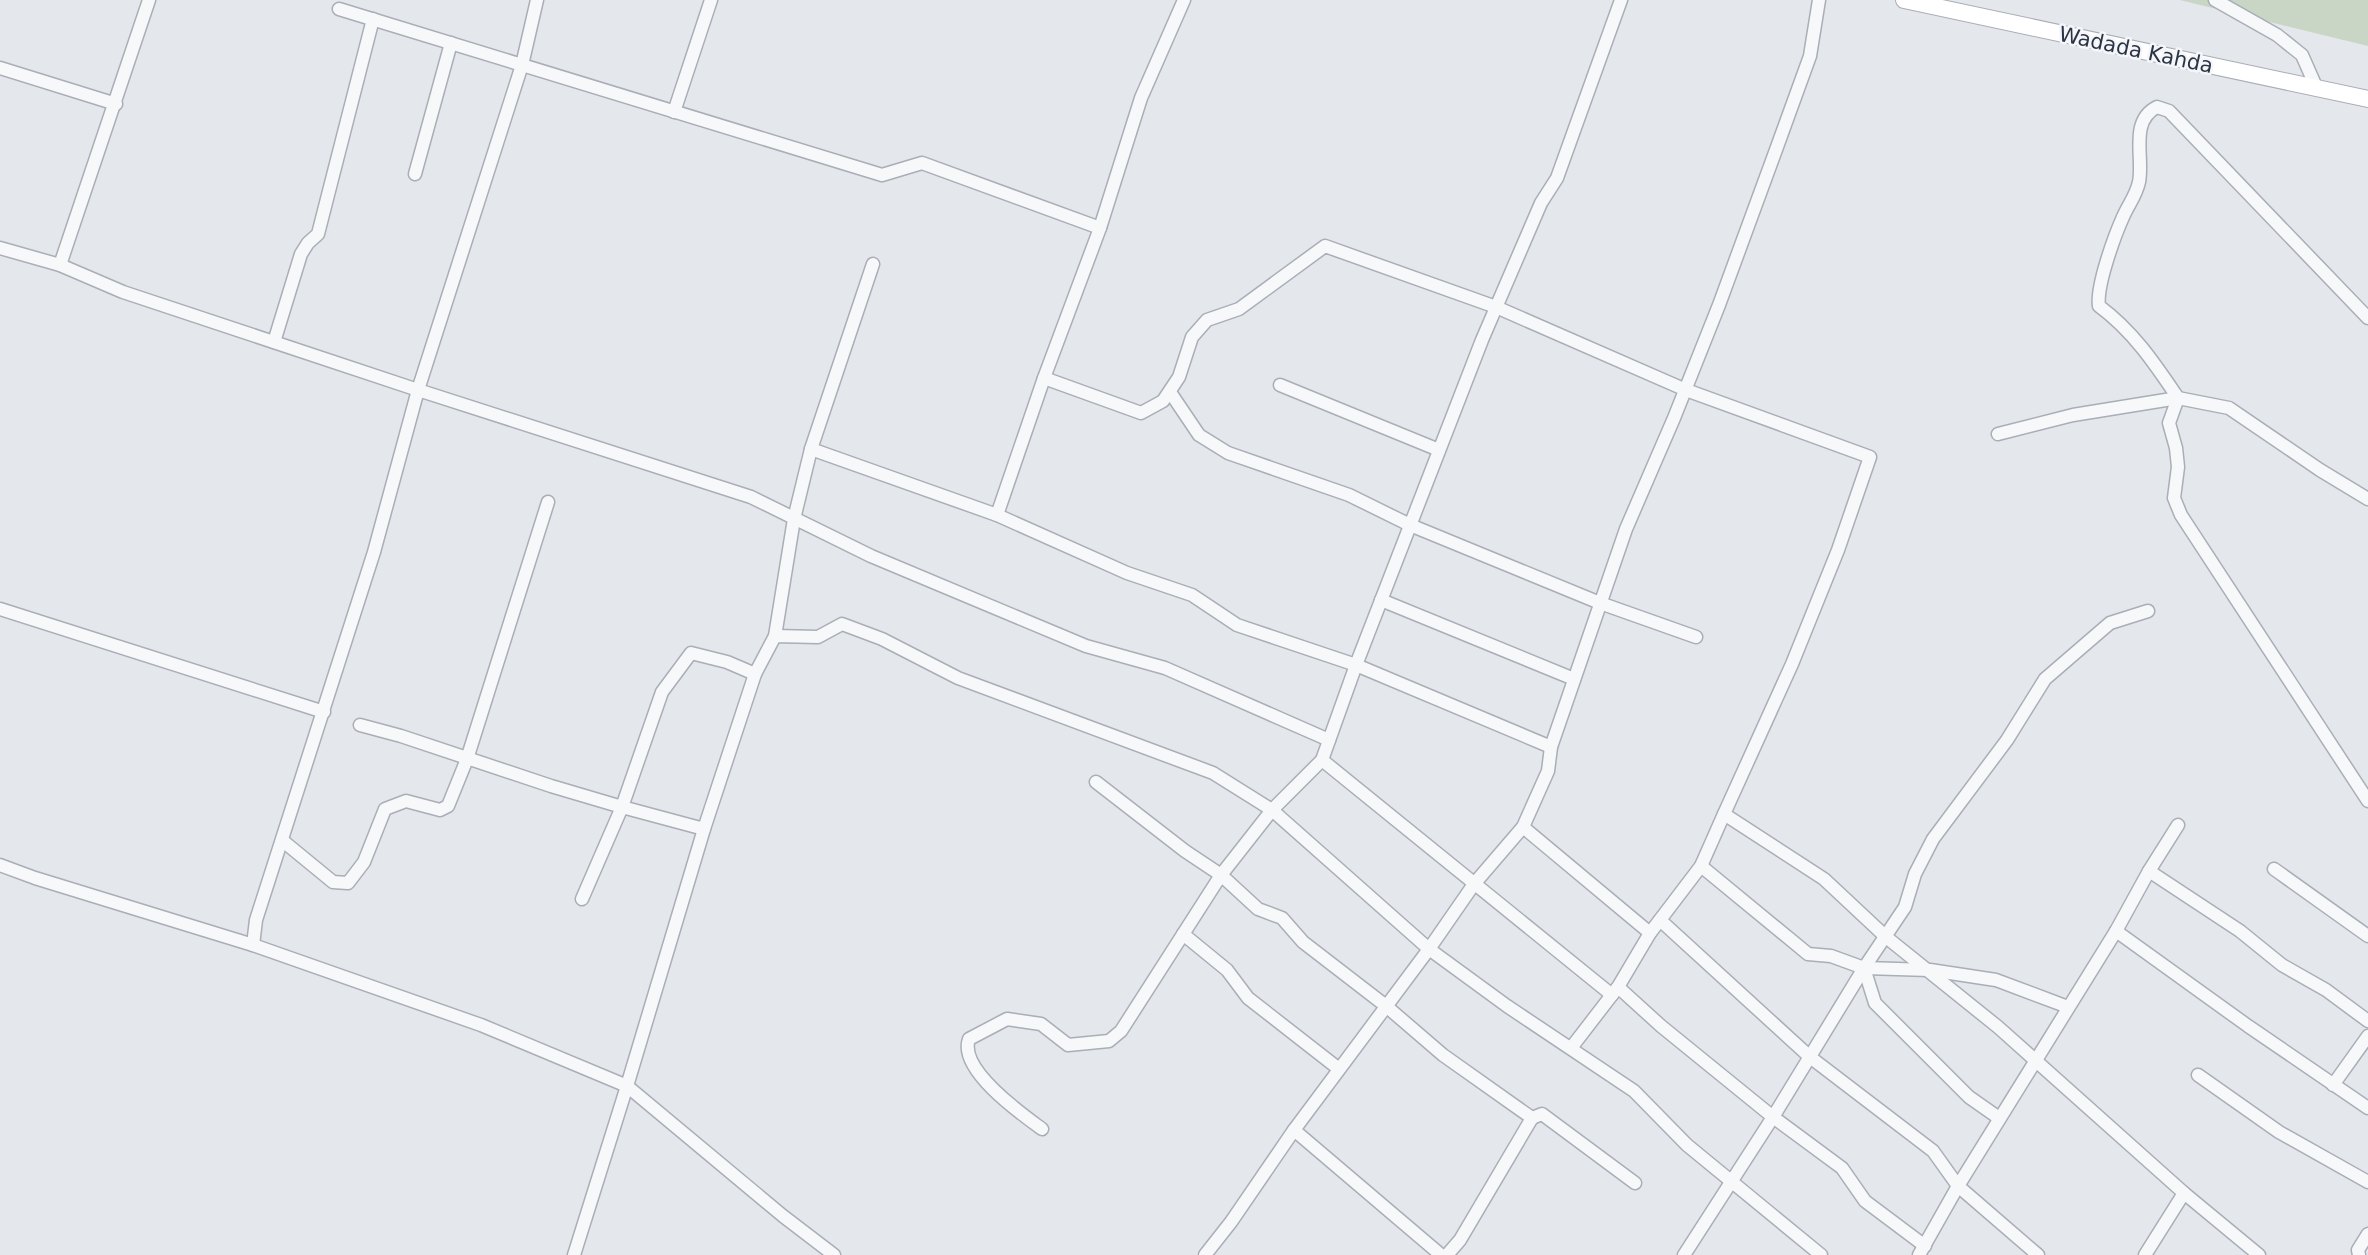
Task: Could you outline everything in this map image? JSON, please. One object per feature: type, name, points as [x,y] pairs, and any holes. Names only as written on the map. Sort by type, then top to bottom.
[{"type":"main road","name":"Wadada Kahda","points":[[1904,0],[2368,99]]},
{"type":"street","points":[[60,265],[149,0]]},
{"type":"street","points":[[253,946],[256,920],[374,552],[418,390],[522,65],[537,0]]},
{"type":"street","points":[[674,112],[711,0]]},
{"type":"street","points":[[997,515],[1100,228],[1141,98],[1184,0]]},
{"type":"street","points":[[1042,1129],[998,1096],[969,1058],[966,1048],[969,1039],[1007,1019],[1041,1024],[1068,1045],[1109,1041],[1121,1031],[1221,875],[1272,810],[1322,760],[1356,665],[1496,307],[1541,203],[1556,178],[1621,0]]},
{"type":"street","points":[[1205,1255],[1474,884],[1522,827],[1548,771],[1551,747],[1626,529],[1686,390],[1810,56],[1819,0]]},
{"type":"street","points":[[2215,0],[2277,35],[2302,55],[2317,89]]},
{"type":"street","points":[[339,9],[883,175],[922,163],[1100,228]]},
{"type":"street","points":[[274,342],[300,254],[318,234],[373,19]]},
{"type":"street","points":[[415,174],[451,43]]},
{"type":"street","points":[[0,68],[116,104]]},
{"type":"street","points":[[2178,398],[2154,362],[2120,321],[2099,306],[2098,296],[2113,241],[2139,181],[2140,125],[2150,110],[2157,107],[2169,111],[2368,318]]},
{"type":"street","points":[[1044,378],[1141,413],[1164,401],[1179,377],[1192,337],[1207,320],[1239,309],[1325,246],[1496,307],[1686,390],[1870,457],[1838,550],[1793,664],[1701,866],[1650,933],[1615,991],[1571,1048]]},
{"type":"street","points":[[0,248],[60,265],[123,292],[418,390],[751,497],[872,556],[1086,646],[1165,668],[1329,740]]},
{"type":"street","points":[[574,1255],[704,829],[755,674],[775,636],[793,519],[811,449],[873,264]]},
{"type":"street","points":[[1280,385],[1439,450]]},
{"type":"street","points":[[1170,392],[1199,435],[1228,453],[1349,495],[1410,526],[1600,603],[1696,637]]},
{"type":"street","points":[[2178,398],[2169,423],[2176,448],[2178,467],[2175,498],[2180,515],[2368,801]]},
{"type":"street","points":[[1998,435],[2073,415],[2178,398],[2229,408],[2368,499]]},
{"type":"street","points":[[811,449],[997,515],[1127,573],[1192,595],[1237,625],[1356,665],[1551,747]]},
{"type":"street","points":[[283,841],[333,882],[348,883],[365,862],[385,809],[406,801],[440,810],[448,806],[467,759],[548,502]]},
{"type":"street","points":[[1381,600],[1574,680]]},
{"type":"street","points":[[0,609],[324,712]]},
{"type":"street","points":[[1685,1255],[1905,907],[1915,874],[1933,839],[2007,740],[2045,679],[2110,623],[2148,611]]},
{"type":"street","points":[[775,636],[818,637],[842,624],[882,639],[958,678],[1213,773],[1272,810],[1429,949],[1507,1006],[1634,1091],[1687,1144],[1821,1255]]},
{"type":"street","points":[[582,899],[622,807],[662,692],[691,653],[727,662],[755,674]]},
{"type":"street","points":[[359,725],[622,807],[704,829]]},
{"type":"street","points":[[1322,760],[1474,884],[1842,1168],[1865,1201],[1922,1251],[1958,1186],[2116,931],[2178,825]]},
{"type":"street","points":[[1096,782],[1185,851],[1221,875],[1258,909],[1282,918],[1303,942],[1386,1006],[1443,1055],[1532,1118]]},
{"type":"street","points":[[1724,814],[1824,879],[1886,937],[1997,1027],[2184,1193],[2259,1255]]},
{"type":"street","points":[[1522,827],[1650,933]]},
{"type":"street","points":[[0,865],[253,946],[481,1025],[627,1086],[834,1255]]},
{"type":"street","points":[[1701,866],[1808,954],[1831,956],[1864,968],[1930,970],[1996,980],[2068,1007]]},
{"type":"street","points":[[2274,869],[2368,936]]},
{"type":"street","points":[[2149,871],[2240,931],[2282,965],[2326,990],[2368,1021]]},
{"type":"street","points":[[1660,920],[1811,1057],[1933,1151],[1958,1186],[2038,1255]]},
{"type":"street","points":[[2116,931],[2368,1108]]},
{"type":"street","points":[[1183,934],[1227,970],[1248,998],[1339,1069]]},
{"type":"street","points":[[1864,968],[1875,1003],[1969,1097],[2000,1118]]},
{"type":"street","points":[[2333,1085],[2368,1036]]},
{"type":"street","points":[[2198,1075],[2279,1132],[2368,1181]]},
{"type":"street","points":[[1447,1255],[1460,1240],[1532,1118],[1542,1114],[1635,1182]]},
{"type":"street","points":[[1294,1130],[1441,1255]]},
{"type":"street","points":[[2145,1255],[2184,1193]]},
{"type":"street","points":[[2359,1255],[2358,1250],[2368,1234]]},
{"type":"green space","points":[[2180,0],[2368,0],[2368,46]]}]
